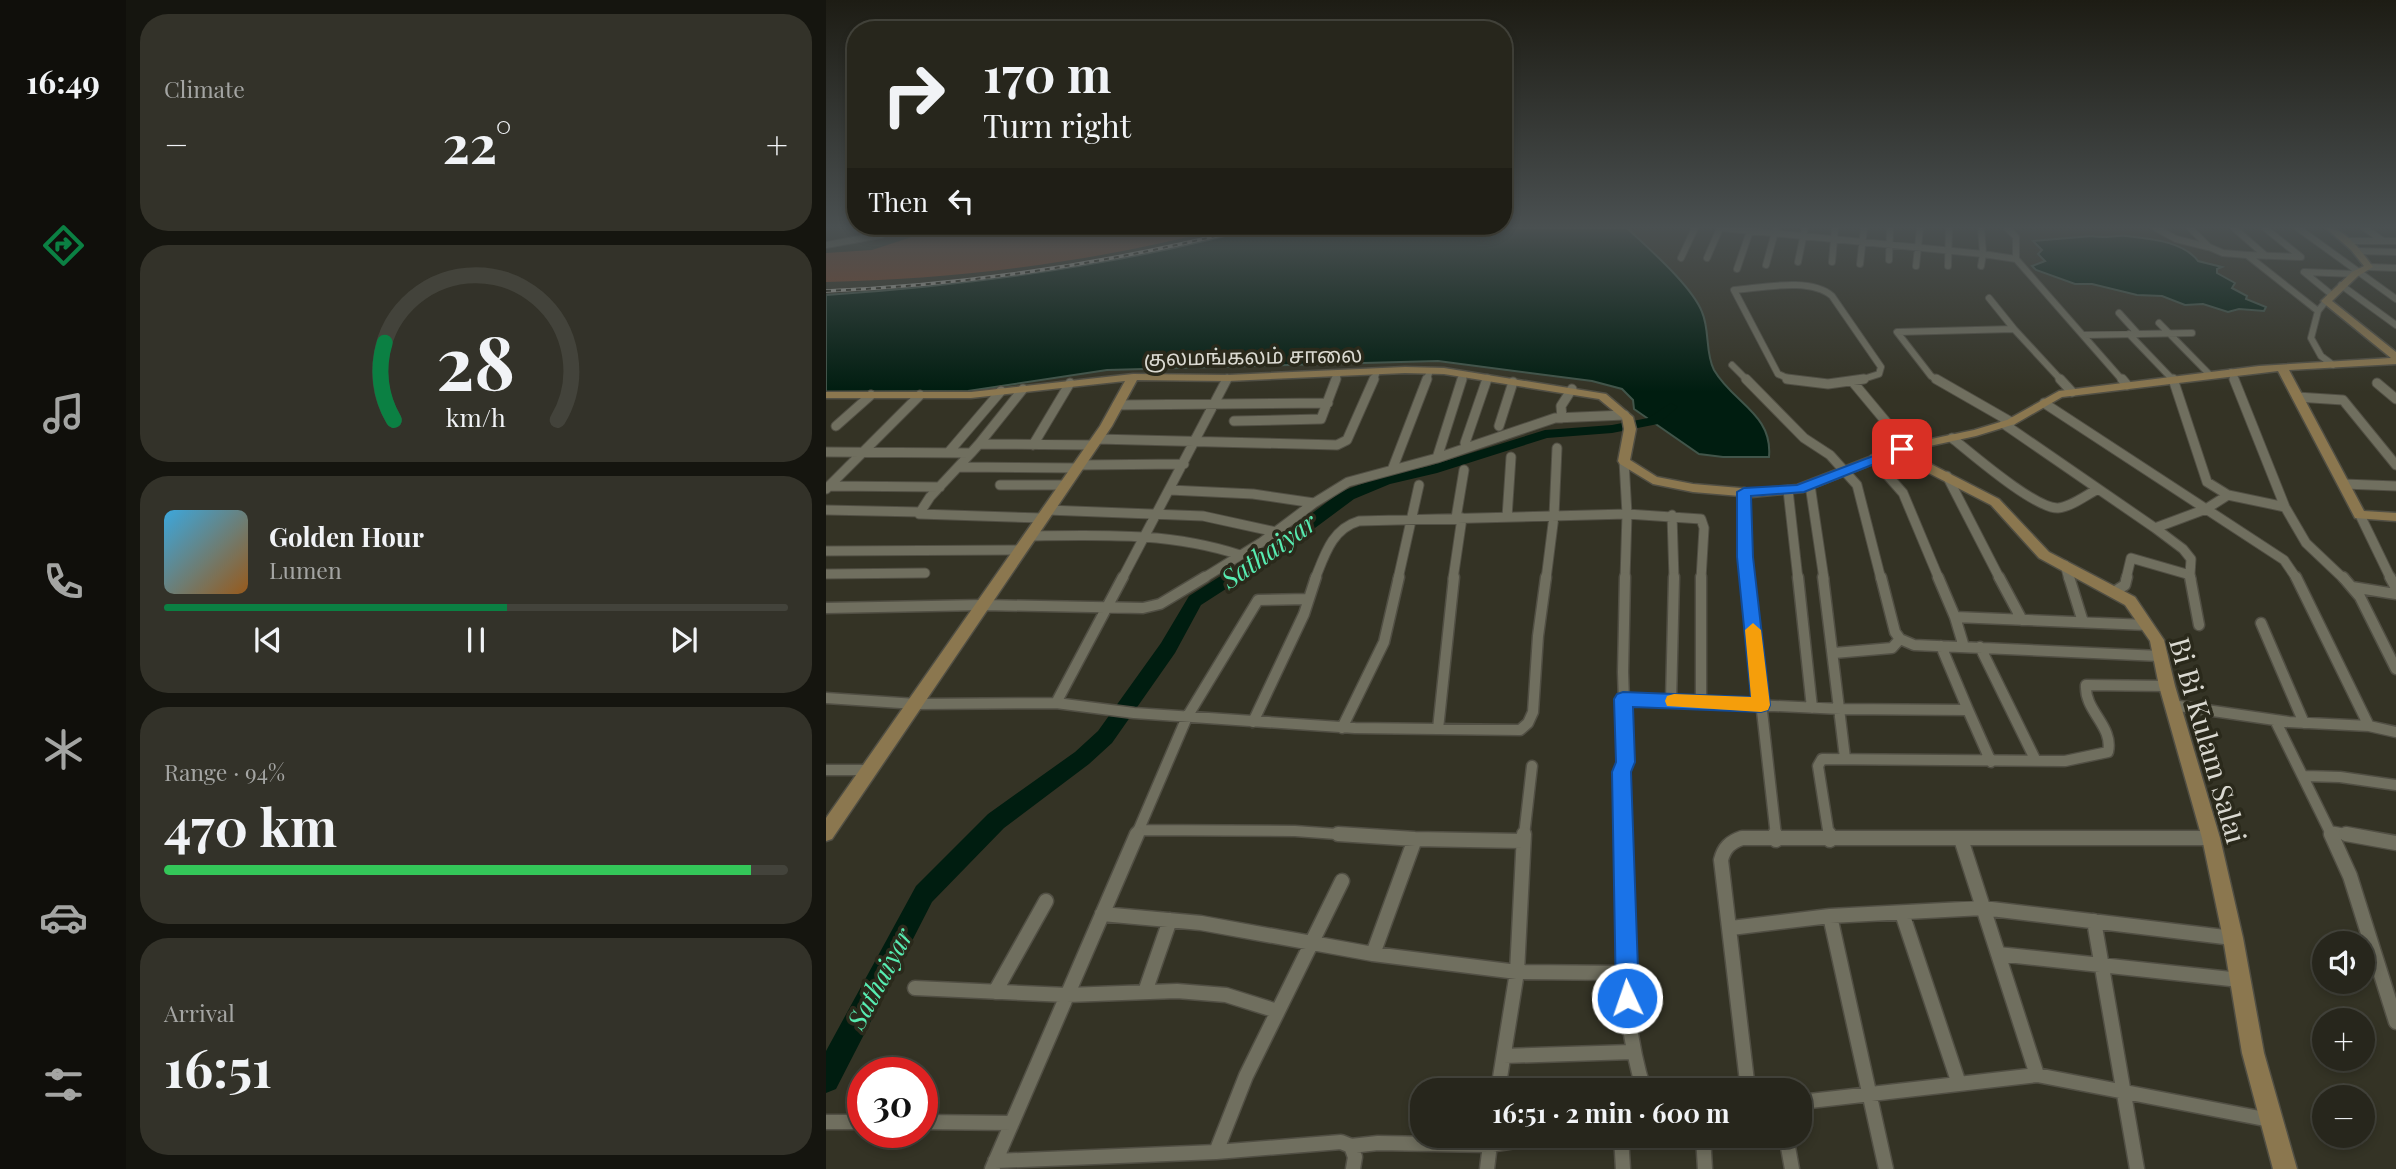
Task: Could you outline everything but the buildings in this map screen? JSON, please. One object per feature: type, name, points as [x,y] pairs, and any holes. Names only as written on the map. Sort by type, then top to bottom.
[{"type":"main road","points":[[2344,283],[2329,298],[2396,359]]},
{"type":"main road","points":[[1627,420],[1624,461],[1653,480],[1693,488],[1744,492],[1788,490],[1810,485],[1905,448],[2007,423],[2059,394],[2231,372],[2396,359]]},
{"type":"main road","points":[[2281,368],[2360,514],[2396,517]]},
{"type":"main road","name":"குலமங்கலம் சாலை","points":[[826,395],[920,395],[1001,391],[1133,377],[1430,371],[1602,396],[1627,420]]},
{"type":"main road","points":[[826,833],[1095,442],[1133,377]]},
{"type":"main road","name":"Bi Bi Kulam Salai","points":[[1905,448],[1917,462],[1994,502],[2043,555],[2130,601],[2157,640],[2172,705],[2211,838],[2233,939],[2253,1053],[2285,1169]]},
{"type":"street","points":[[2037,283],[2127,384]]},
{"type":"street","points":[[2282,283],[2318,311]]},
{"type":"street","points":[[2314,283],[2329,298],[2318,311],[2311,338],[2321,356],[2333,365]]},
{"type":"street","points":[[2371,283],[2396,299]]},
{"type":"street","points":[[1811,285],[1824,289],[1862,336],[1881,367],[1880,374],[1852,381],[1803,384],[1785,380],[1778,374],[1734,290],[1746,287],[1811,285]]},
{"type":"street","points":[[2341,285],[2396,325]]},
{"type":"street","points":[[1989,298],[2072,392]]},
{"type":"street","points":[[2119,313],[2173,379],[2207,482],[2228,495],[2285,507]]},
{"type":"street","points":[[2159,323],[2210,375]]},
{"type":"street","points":[[2014,329],[1897,332],[1931,376],[2007,423],[2189,555],[2199,625]]},
{"type":"street","points":[[2084,335],[2192,332]]},
{"type":"street","points":[[1732,365],[1804,438],[1830,455],[1846,470],[1857,485],[1895,632],[1900,639],[1914,645],[2160,656]]},
{"type":"street","points":[[1392,470],[1430,371]]},
{"type":"street","points":[[979,444],[1196,442],[1330,446],[1347,440],[1377,372]]},
{"type":"street","points":[[2231,372],[2285,507],[2306,543],[2360,597],[2396,669]]},
{"type":"street","points":[[1234,421],[1318,420],[1323,416],[1338,374]]},
{"type":"street","points":[[1437,458],[1463,375]]},
{"type":"street","points":[[1056,703],[1228,377]]},
{"type":"street","points":[[1465,443],[1487,379]]},
{"type":"street","points":[[1852,381],[1905,448]]},
{"type":"street","points":[[1499,426],[1513,382]]},
{"type":"street","points":[[1033,445],[1070,383]]},
{"type":"street","points":[[2377,383],[2396,399]]},
{"type":"street","points":[[919,512],[1023,389]]},
{"type":"street","points":[[1562,418],[1561,406],[1572,390]]},
{"type":"street","points":[[948,453],[1001,391]]},
{"type":"street","points":[[836,426],[870,395]]},
{"type":"street","points":[[827,488],[920,395]]},
{"type":"street","points":[[2297,397],[2343,400],[2396,465]]},
{"type":"street","points":[[1117,405],[1328,403]]},
{"type":"street","points":[[2044,403],[2284,560],[2298,580],[2369,726]]},
{"type":"street","points":[[826,608],[983,605],[1143,608],[1172,599],[1348,482],[1437,458],[1538,423],[1562,418],[1627,420]]},
{"type":"street","points":[[1952,438],[1988,467],[2045,505],[2057,508],[2098,489]]},
{"type":"street","points":[[826,698],[916,704],[1056,703],[1134,713],[1253,722],[1342,727],[1520,730],[1528,723],[1533,712],[1538,636],[1554,516],[1557,448]]},
{"type":"street","points":[[826,452],[971,453]]},
{"type":"street","points":[[1507,517],[1511,457]]},
{"type":"street","points":[[1874,460],[1903,493],[1955,617],[1964,647]]},
{"type":"street","points":[[1624,461],[1627,514],[1623,699],[1626,762],[1622,772],[1625,974],[1632,1052],[1640,1078]]},
{"type":"street","points":[[958,467],[1184,464]]},
{"type":"street","points":[[1438,729],[1464,470]]},
{"type":"street","points":[[1947,476],[2022,620]]},
{"type":"street","points":[[2344,484],[2396,486]]},
{"type":"street","points":[[1000,485],[1065,485]]},
{"type":"street","points":[[1342,727],[1384,642],[1419,485]]},
{"type":"street","points":[[1810,485],[1834,653],[1845,758]]},
{"type":"street","points":[[827,488],[940,487]]},
{"type":"street","points":[[1170,490],[1253,494],[1314,503]]},
{"type":"street","points":[[1788,490],[1812,708]]},
{"type":"street","points":[[1744,492],[1745,557],[1776,840]]},
{"type":"street","points":[[2155,528],[2206,509],[2228,495]]},
{"type":"street","points":[[826,510],[919,512],[930,516],[1158,512],[1231,520],[1276,532]]},
{"type":"street","points":[[1253,722],[1304,614],[1338,531],[1359,521],[1627,514],[1696,517],[1703,523],[1700,593],[1701,702]]},
{"type":"street","points":[[2360,514],[2396,588]]},
{"type":"street","points":[[1671,701],[1674,591],[1672,515]]},
{"type":"street","points":[[1029,536],[1145,535],[1209,543],[1240,555]]},
{"type":"street","points":[[826,551],[1020,550]]},
{"type":"street","points":[[2114,592],[2125,585],[2131,558],[2190,575]]},
{"type":"street","points":[[2065,565],[2083,622]]},
{"type":"street","points":[[826,574],[925,573]]},
{"type":"street","points":[[2351,587],[2396,594]]},
{"type":"street","points":[[1308,599],[1258,600],[1187,717],[994,1165],[1340,1142],[1351,1146],[1410,1142]]},
{"type":"street","points":[[1955,617],[2147,625]]},
{"type":"street","points":[[2261,623],[2304,723]]},
{"type":"street","points":[[1834,653],[1892,648],[1900,639]]},
{"type":"street","points":[[1941,646],[1991,762]]},
{"type":"street","points":[[1980,648],[2036,761]]},
{"type":"street","points":[[1830,839],[1818,766],[1822,759],[2065,761],[2108,752],[2111,746],[2109,739],[2084,691],[2086,685],[2167,686]]},
{"type":"street","points":[[1623,699],[1841,709],[1968,710]]},
{"type":"street","points":[[2172,705],[2275,720],[2369,726],[2396,732]]},
{"type":"street","points":[[2275,720],[2305,776],[2350,876],[2396,1022]]},
{"type":"street","points":[[1500,1078],[1517,972],[1523,841],[1532,766]]},
{"type":"street","points":[[826,770],[870,770]]},
{"type":"street","points":[[2305,776],[2340,777],[2396,785]]},
{"type":"street","points":[[1138,830],[1294,831],[1415,839],[1523,841]]},
{"type":"street","points":[[2330,831],[2396,843]]},
{"type":"street","points":[[1747,1078],[1721,860],[1730,842],[1742,838],[2211,838]]},
{"type":"street","points":[[1373,954],[1415,839]]},
{"type":"street","points":[[1961,839],[2038,1075]]},
{"type":"street","points":[[1216,1152],[1246,1076],[1342,881]]},
{"type":"street","points":[[995,992],[1046,901]]},
{"type":"street","points":[[1731,928],[1830,916],[1983,908],[2233,939]]},
{"type":"street","points":[[1902,913],[1959,1084]]},
{"type":"street","points":[[1102,914],[1170,920],[1373,954],[1517,972],[1625,974]]},
{"type":"street","points":[[1830,916],[1872,1094],[1886,1169]]},
{"type":"street","points":[[1145,992],[1170,920]]},
{"type":"street","points":[[2094,921],[2137,1169]]},
{"type":"street","points":[[1998,954],[2241,980]]},
{"type":"street","points":[[915,988],[1067,995],[1177,991],[1226,995],[1277,1011]]},
{"type":"street","points":[[1504,1056],[1632,1052]]},
{"type":"street","points":[[1812,1101],[2038,1075],[2270,1120]]},
{"type":"street","points":[[826,1122],[847,1122]]},
{"type":"street","points":[[938,1122],[1012,1123]]},
{"type":"street","points":[[1351,1146],[1355,1157],[1353,1169]]},
{"type":"street","points":[[1487,1169],[1489,1148]]},
{"type":"street","points":[[1622,1148],[1623,1169]]},
{"type":"street","points":[[1704,1148],[1705,1169]]},
{"type":"street","points":[[1788,1148],[1792,1169]]},
{"type":"shaded area","points":[[962,283],[1682,283],[1702,312],[1714,370],[1765,430],[1769,442],[1769,457],[1699,454],[1634,409],[1633,400],[1622,389],[1592,381],[1438,361],[1107,370],[968,391],[826,392],[826,295]]},
{"type":"shaded area","points":[[2071,283],[2234,283],[2232,288],[2247,296],[2246,299],[2266,307],[2264,311],[2239,309],[2228,312],[2203,304],[2185,305],[2162,296],[2137,295],[2092,284]]},
{"type":"waterway","name":"Sathaiyar","points":[[826,1079],[924,894],[996,821],[1082,758],[1105,737],[1168,648],[1195,601],[1274,550],[1348,495],[1386,480],[1432,470],[1545,434],[1612,429],[1653,421],[1671,407]]},
{"type":"railway","points":[[826,291],[946,283]]},
{"type":"slow traffic","points":[[1674,701],[1761,705],[1753,630]]},
{"type":"route","points":[[1627,998],[1622,772],[1626,762],[1623,699],[1761,705],[1745,557],[1744,492],[1799,489],[1902,449]]}]
